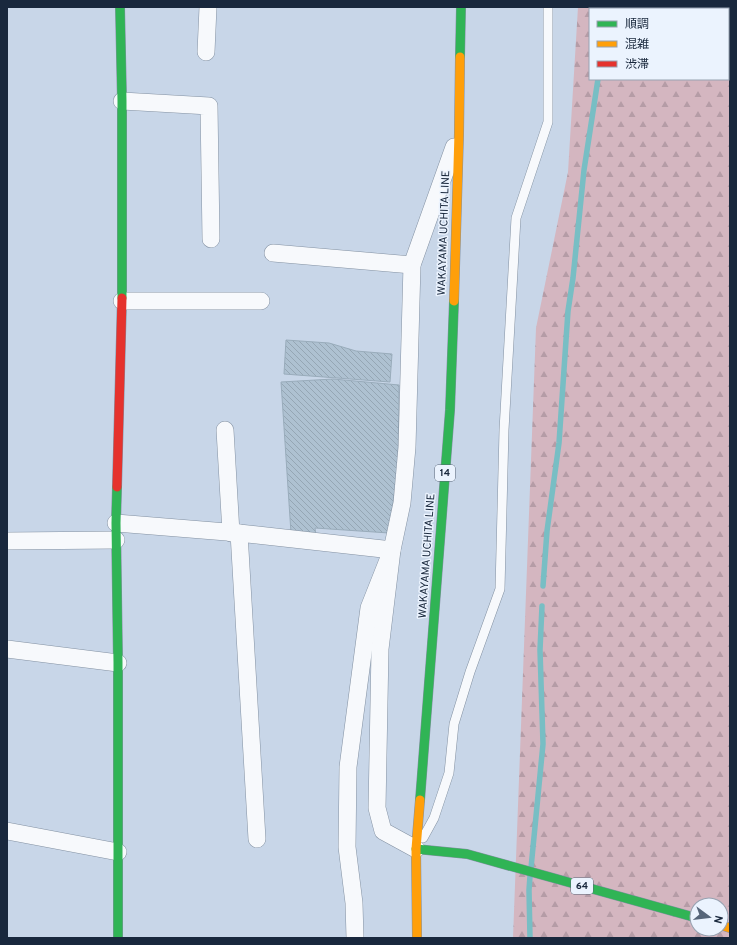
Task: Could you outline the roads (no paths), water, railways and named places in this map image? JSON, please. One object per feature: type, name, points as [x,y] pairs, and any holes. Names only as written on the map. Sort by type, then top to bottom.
[{"type":"main road","points":[[118,938],[118,663],[116,531],[122,301],[122,100],[120,7]]},
{"type":"main road","name":"WAKAYAMA UCHITA LINE","points":[[417,938],[416,849],[450,410],[459,133],[461,7]]},
{"type":"main road","name":"64","points":[[416,849],[467,854],[689,916]]},
{"type":"street","points":[[206,52],[208,7]]},
{"type":"street","points":[[122,100],[209,106],[211,239]]},
{"type":"street","points":[[416,849],[383,831],[377,808],[380,650],[392,550],[402,503],[407,447],[412,265],[459,133]]},
{"type":"street","points":[[274,253],[412,265]]},
{"type":"street","points":[[122,301],[261,301]]},
{"type":"street","points":[[225,430],[235,533],[257,839]]},
{"type":"street","points":[[7,541],[116,531],[235,533],[392,550]]},
{"type":"street","points":[[355,938],[354,903],[347,847],[348,767],[369,608],[392,550]]},
{"type":"street","points":[[7,649],[118,663]]},
{"type":"street","points":[[7,831],[118,852]]},
{"type":"lane","points":[[416,849],[434,818],[449,773],[454,724],[470,672],[500,589],[504,430],[516,218],[548,122],[548,7]]},
{"type":"waterway","points":[[543,586],[547,531],[559,443],[568,311],[573,278],[584,170],[598,80]]},
{"type":"waterway","points":[[531,868],[543,744],[540,650],[542,606]]},
{"type":"waterway","points":[[530,876],[530,938]]}]
